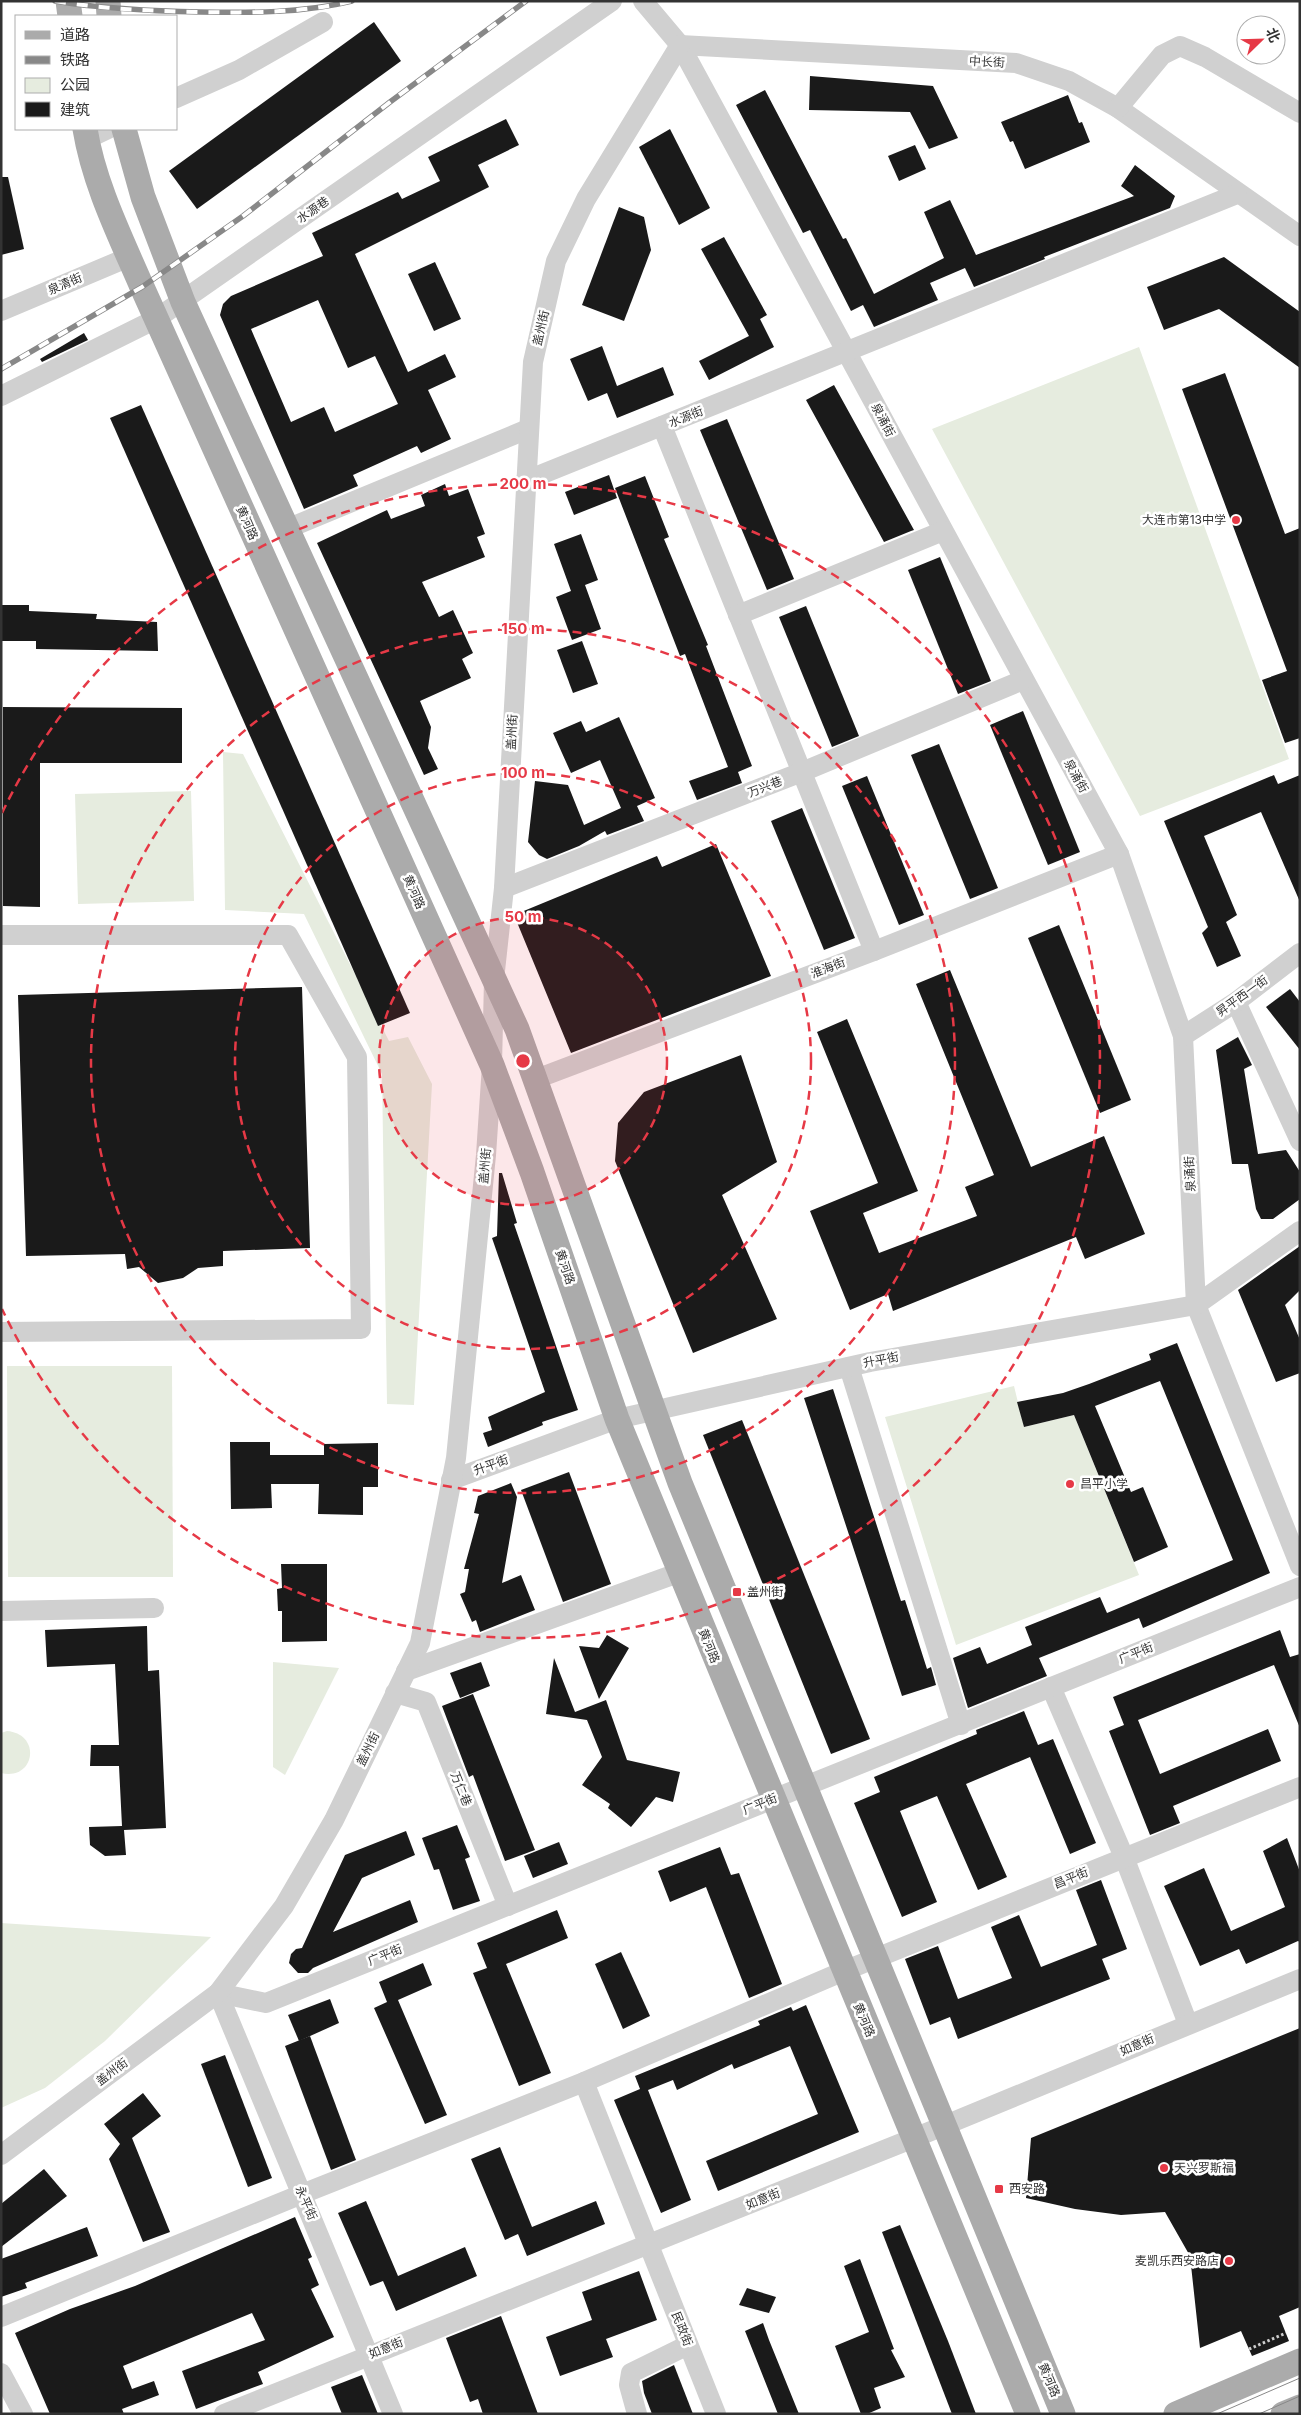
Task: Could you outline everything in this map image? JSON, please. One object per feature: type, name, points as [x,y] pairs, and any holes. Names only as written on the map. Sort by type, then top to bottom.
[{"type":"main road","points":[[68,1],[70,15]]},
{"type":"main road","points":[[108,1],[108,15]]},
{"type":"main road","name":"黄河路","points":[[124,130],[142,196],[183,302],[289,528],[494,980],[536,1079],[684,1492],[1063,2414]]},
{"type":"main road","name":"黄河路","points":[[93,132],[107,204],[129,257],[492,1065],[532,1172],[617,1419],[678,1573],[1028,2414]]},
{"type":"main road","points":[[1176,2414],[1300,2362]]},
{"type":"main road","points":[[1283,2414],[1300,2406]]},
{"type":"street","name":"水源巷","points":[[1,396],[156,319],[183,302],[612,1]]},
{"type":"street","points":[[643,1],[680,45]]},
{"type":"street","points":[[178,97],[239,70],[322,22]]},
{"type":"street","name":"中长街","points":[[680,45],[1016,63],[1069,80],[1118,108],[1237,194],[1300,236]]},
{"type":"street","name":"泉涌街","points":[[680,45],[1118,854],[1183,1036],[1196,1305],[1300,1566]]},
{"type":"street","name":"盖州街","points":[[1,2155],[218,1993],[284,1906],[334,1820],[420,1643],[457,1448],[485,1165],[492,1065],[494,980],[504,888],[533,362],[556,261],[586,199],[680,45]]},
{"type":"street","points":[[1118,108],[1162,55],[1180,46],[1205,57],[1300,113]]},
{"type":"street","name":"水源街","points":[[525,482],[1237,194]]},
{"type":"street","name":"泉清街","points":[[1,311],[129,257]]},
{"type":"street","points":[[662,426],[874,951]]},
{"type":"street","points":[[289,528],[528,429]]},
{"type":"street","points":[[738,615],[943,531]]},
{"type":"street","name":"万兴巷","points":[[504,888],[802,772],[1024,680]]},
{"type":"street","name":"淮海街","points":[[536,1079],[874,951],[1118,854]]},
{"type":"street","points":[[1,935],[288,935],[357,1057],[361,1329],[1,1332]]},
{"type":"street","name":"昇平西一街","points":[[1183,1036],[1236,1002],[1300,952]]},
{"type":"street","points":[[1236,1002],[1300,1141]]},
{"type":"street","name":"升平街","points":[[451,1480],[617,1419],[654,1410],[849,1367],[1196,1305],[1300,1231]]},
{"type":"street","points":[[849,1367],[960,1725]]},
{"type":"street","points":[[406,1671],[678,1573]]},
{"type":"street","name":"广平街","points":[[218,1993],[266,2003],[1300,1587]]},
{"type":"street","points":[[1,1611],[154,1608]]},
{"type":"street","points":[[1051,1687],[1124,1857],[1188,2024]]},
{"type":"street","name":"万仁巷","points":[[395,1693],[426,1702],[508,1906]]},
{"type":"street","name":"昌平街","points":[[1,2317],[302,2194],[584,2082],[844,1971],[1300,1786]]},
{"type":"street","name":"如意街","points":[[224,2414],[944,2126],[1300,1979]]},
{"type":"street","name":"永平街","points":[[218,1993],[393,2414]]},
{"type":"street","name":"民政街","points":[[584,2082],[716,2414]]},
{"type":"street","points":[[637,2414],[629,2385],[630,2373],[688,2345]]},
{"type":"street","points":[[1,2373],[22,2414]]},
{"type":"street","points":[[1,2385],[13,2414]]},
{"type":"path","points":[[1249,2349],[1286,2333]]},
{"type":"green space","points":[[1139,347],[1289,759],[1140,816],[932,429]]},
{"type":"green space","points":[[223,752],[243,754],[389,1041],[408,1037],[432,1084],[414,1405],[387,1404],[382,1074],[304,914],[225,910]]},
{"type":"green space","points":[[191,791],[194,901],[78,904],[75,794]]},
{"type":"green space","points":[[7,1366],[172,1366],[173,1577],[8,1577]]},
{"type":"green space","points":[[1014,1386],[1024,1427],[1074,1415],[1139,1575],[956,1645],[885,1417]]},
{"type":"green space","points":[[273,1662],[339,1668],[285,1775],[273,1767]]},
{"type":"green space","points":[[7,1731],[18,1734],[26,1740],[30,1756],[27,1764],[21,1770],[12,1774],[1,1773],[1,1733]]},
{"type":"green space","points":[[1,1923],[211,1937],[105,2041],[45,2088],[1,2108]]},
{"type":"building","points":[[374,22],[401,61],[197,209],[169,171]]},
{"type":"building","points":[[810,76],[933,86],[958,138],[929,149],[910,112],[809,110]]},
{"type":"building","points":[[765,90],[843,239],[846,238],[874,294],[944,258],[924,212],[950,200],[976,255],[1134,196],[1121,186],[1135,165],[1175,196],[1170,208],[1044,257],[1045,259],[974,287],[965,268],[930,283],[938,300],[874,327],[863,305],[851,311],[810,230],[803,233],[736,105]]},
{"type":"building","points":[[1068,95],[1079,123],[1082,122],[1090,142],[1025,169],[1013,141],[1010,142],[1001,122]]},
{"type":"building","points":[[506,119],[519,145],[478,165],[489,187],[355,254],[408,372],[445,354],[456,377],[428,390],[451,439],[421,453],[417,446],[353,475],[358,486],[304,509],[220,315],[223,304],[231,296],[323,256],[312,233],[398,192],[402,199],[440,181],[428,157]],"holes":[[[318,300],[348,368],[375,356],[398,404],[335,432],[324,407],[291,422],[251,329]]]},
{"type":"building","points":[[670,129],[710,208],[679,225],[639,147]]},
{"type":"building","points":[[915,145],[926,169],[899,181],[888,156]]},
{"type":"building","points":[[1,177],[8,177],[24,249],[1,255]]},
{"type":"building","points":[[619,207],[644,217],[651,250],[624,321],[582,305]]},
{"type":"building","points":[[724,237],[767,315],[760,319],[774,347],[709,380],[699,361],[749,336],[701,249]]},
{"type":"building","points":[[1224,257],[1300,312],[1300,368],[1219,309],[1164,330],[1147,287]]},
{"type":"building","points":[[435,262],[461,319],[434,331],[408,274]]},
{"type":"building","points":[[84,333],[88,340],[42,362],[40,359]]},
{"type":"building","points":[[602,346],[617,386],[663,367],[674,395],[617,418],[607,393],[588,401],[570,359]]},
{"type":"building","points":[[1225,373],[1285,534],[1300,528],[1300,738],[1285,743],[1262,680],[1287,671],[1182,389]]},
{"type":"building","points":[[834,385],[914,530],[884,542],[806,400]]},
{"type":"building","points":[[141,405],[410,1013],[378,1026],[110,418]]},
{"type":"building","points":[[727,419],[794,579],[767,590],[700,430]]},
{"type":"building","points":[[609,475],[617,498],[574,515],[565,492]]},
{"type":"building","points":[[645,476],[669,537],[664,539],[708,645],[706,646],[752,766],[738,772],[742,783],[697,800],[689,781],[728,767],[685,654],[680,656],[615,488]]},
{"type":"building","points":[[445,484],[449,496],[468,489],[485,534],[477,537],[485,557],[422,582],[439,617],[453,610],[473,653],[462,659],[471,678],[420,701],[431,727],[428,748],[438,769],[424,775],[317,543],[387,510],[391,519],[425,506],[421,495]]},
{"type":"building","points":[[581,534],[598,580],[585,585],[601,629],[572,640],[556,597],[571,591],[554,544]]},
{"type":"building","points":[[940,557],[991,681],[958,694],[908,570]]},
{"type":"building","points":[[1,605],[29,605],[29,611],[97,614],[96,619],[157,622],[158,651],[36,649],[36,641],[1,641]]},
{"type":"building","points":[[806,606],[859,736],[832,747],[779,617]]},
{"type":"building","points":[[582,641],[598,684],[573,693],[557,650]]},
{"type":"building","points":[[3,707],[182,708],[182,763],[40,763],[40,907],[3,906]]},
{"type":"building","points":[[1023,711],[1080,852],[1048,865],[990,725]]},
{"type":"building","points":[[619,717],[655,798],[637,806],[644,821],[607,835],[605,831],[579,846],[547,859],[539,855],[528,842],[535,781],[568,785],[584,825],[621,808],[600,760],[571,773],[553,733],[581,721],[586,732]]},
{"type":"building","points":[[939,744],[998,888],[970,899],[911,755]]},
{"type":"building","points":[[1274,775],[1278,784],[1300,775],[1300,902],[1261,812],[1204,836],[1237,915],[1226,922],[1241,956],[1217,967],[1202,933],[1208,927],[1164,821]]},
{"type":"building","points":[[867,776],[924,915],[899,925],[842,786]]},
{"type":"building","points":[[802,808],[855,938],[824,950],[771,821]]},
{"type":"building","points":[[716,844],[771,976],[571,1053],[514,915],[657,856],[662,867]]},
{"type":"building","points":[[1059,925],[1131,1100],[1100,1113],[1028,938]]},
{"type":"building","points":[[950,970],[1031,1167],[1104,1136],[1145,1234],[1085,1259],[1076,1237],[893,1311],[888,1294],[850,1310],[810,1211],[878,1183],[817,1032],[847,1019],[918,1191],[863,1213],[879,1253],[977,1216],[965,1187],[994,1175],[916,984]]},
{"type":"building","points":[[302,987],[310,1248],[223,1251],[223,1266],[198,1268],[183,1278],[158,1283],[139,1267],[127,1269],[125,1254],[26,1256],[18,995]]},
{"type":"building","points":[[1290,989],[1300,1002],[1300,1050],[1266,1007]]},
{"type":"building","points":[[1238,1037],[1252,1065],[1244,1069],[1258,1154],[1286,1150],[1300,1172],[1300,1199],[1273,1219],[1261,1219],[1256,1209],[1248,1164],[1232,1164],[1216,1050]]},
{"type":"building","points":[[741,1055],[777,1162],[722,1195],[777,1319],[693,1353],[615,1161],[618,1123],[644,1092]]},
{"type":"building","points":[[499,1173],[502,1173],[517,1223],[514,1224],[578,1410],[542,1422],[543,1425],[488,1447],[483,1433],[492,1430],[488,1417],[545,1392],[492,1238],[497,1236]]},
{"type":"building","points":[[1300,1246],[1300,1290],[1285,1305],[1300,1340],[1300,1373],[1276,1382],[1238,1290]]},
{"type":"building","points":[[1177,1343],[1270,1573],[1143,1628],[1139,1618],[1039,1658],[1047,1676],[968,1708],[953,1658],[980,1647],[987,1664],[1032,1645],[1025,1627],[1100,1597],[1107,1613],[1233,1560],[1160,1381],[1095,1406],[1131,1492],[1143,1487],[1168,1547],[1134,1562],[1074,1415],[1024,1427],[1017,1402],[1063,1393],[1089,1384],[1151,1360],[1149,1354]]},
{"type":"building","points":[[833,1389],[901,1601],[905,1600],[927,1669],[931,1667],[936,1685],[902,1696],[804,1398]]},
{"type":"building","points":[[742,1420],[870,1739],[831,1754],[703,1435]]},
{"type":"building","points":[[230,1442],[270,1442],[270,1455],[324,1455],[324,1444],[378,1443],[378,1487],[363,1487],[363,1515],[318,1514],[319,1484],[271,1484],[272,1508],[231,1509]]},
{"type":"building","points":[[569,1472],[611,1584],[563,1602],[521,1490]]},
{"type":"building","points":[[511,1483],[517,1497],[502,1583],[521,1575],[535,1610],[480,1632],[476,1620],[472,1622],[460,1594],[465,1592],[469,1569],[464,1569],[479,1514],[474,1513],[478,1496]]},
{"type":"building","points":[[281,1564],[327,1564],[327,1641],[282,1642],[282,1611],[278,1611],[277,1589],[282,1588]]},
{"type":"building","points":[[147,1626],[148,1671],[159,1670],[166,1828],[124,1830],[126,1855],[105,1856],[90,1845],[89,1827],[122,1826],[119,1766],[90,1766],[91,1745],[119,1745],[115,1664],[47,1667],[45,1630]]},
{"type":"building","points":[[1280,1630],[1290,1657],[1300,1654],[1300,1728],[1274,1665],[1138,1720],[1160,1774],[1268,1729],[1281,1761],[1173,1806],[1180,1823],[1150,1835],[1109,1731],[1124,1725],[1113,1697]]},
{"type":"building","points":[[607,1635],[629,1648],[599,1699],[579,1646],[599,1648]]},
{"type":"building","points":[[554,1658],[575,1712],[606,1700],[627,1760],[680,1772],[673,1802],[656,1797],[631,1827],[608,1808],[610,1804],[582,1785],[602,1757],[587,1720],[546,1714]]},
{"type":"building","points":[[481,1662],[490,1686],[460,1698],[450,1673]]},
{"type":"building","points":[[473,1694],[535,1850],[505,1861],[473,1775],[469,1777],[442,1706]]},
{"type":"building","points":[[1024,1711],[1038,1745],[1053,1739],[1096,1843],[1070,1854],[1030,1757],[966,1784],[1007,1877],[978,1890],[937,1796],[900,1811],[937,1902],[902,1917],[854,1803],[880,1792],[874,1777],[977,1734],[976,1730]]},
{"type":"building","points":[[457,1825],[470,1857],[465,1859],[480,1901],[453,1910],[439,1869],[434,1870],[422,1838]]},
{"type":"building","points":[[406,1831],[415,1855],[362,1878],[333,1932],[410,1900],[418,1922],[313,1968],[308,1973],[298,1973],[289,1963],[291,1954],[296,1949],[302,1948],[345,1855]]},
{"type":"building","points":[[1287,1838],[1300,1872],[1300,1942],[1298,1941],[1246,1964],[1239,1949],[1200,1966],[1164,1886],[1204,1868],[1231,1931],[1285,1907],[1263,1851]]},
{"type":"building","points":[[559,1842],[568,1864],[533,1878],[524,1856]]},
{"type":"building","points":[[720,1847],[731,1875],[739,1873],[782,1984],[749,1998],[706,1887],[670,1902],[658,1871]]},
{"type":"building","points":[[1101,1880],[1127,1949],[1102,1959],[1110,1979],[958,2039],[950,2017],[930,2025],[905,1959],[938,1946],[958,1999],[1012,1978],[991,1927],[1019,1915],[1041,1967],[1097,1945],[1076,1890]]},
{"type":"building","points":[[557,1910],[568,1938],[506,1964],[551,2073],[519,2086],[473,1973],[487,1968],[477,1943]]},
{"type":"building","points":[[621,1952],[650,2016],[623,2029],[595,1964]]},
{"type":"building","points":[[423,1963],[432,1985],[398,2000],[447,2115],[425,2124],[374,2008],[387,2002],[379,1982]]},
{"type":"building","points":[[330,1999],[339,2023],[299,2041],[288,2015]]},
{"type":"building","points":[[806,2005],[859,2132],[718,2191],[706,2161],[818,2114],[790,2046],[734,2069],[732,2064],[677,2090],[673,2080],[648,2090],[691,2200],[661,2213],[614,2100],[640,2089],[635,2076],[760,2025],[758,2021],[791,2007],[793,2011]]},
{"type":"building","name":"天兴罗斯福","points":[[1300,2028],[1300,2307],[1279,2316],[1289,2341],[1252,2356],[1241,2331],[1200,2348],[1190,2256],[1165,2212],[1121,2215],[1075,2209],[1026,2198],[1031,2138]]},
{"type":"building","points":[[310,2036],[356,2160],[331,2170],[285,2046]]},
{"type":"building","points":[[225,2055],[272,2178],[248,2187],[201,2064]]},
{"type":"building","points":[[143,2093],[161,2116],[132,2138],[170,2232],[143,2242],[109,2159],[120,2144],[104,2124]]},
{"type":"building","points":[[500,2147],[532,2227],[596,2201],[605,2224],[527,2256],[518,2234],[505,2240],[471,2159]]},
{"type":"building","points":[[44,2169],[67,2196],[1,2247],[1,2204]]},
{"type":"building","points":[[366,2201],[398,2276],[465,2247],[477,2276],[396,2311],[383,2281],[370,2286],[338,2213]]},
{"type":"building","points":[[295,2217],[312,2257],[308,2259],[319,2285],[311,2289],[334,2337],[258,2372],[263,2384],[196,2409],[182,2371],[265,2340],[252,2313],[123,2366],[132,2389],[154,2381],[159,2395],[122,2409],[124,2414],[50,2414],[15,2333],[70,2309],[135,2286]]},
{"type":"building","points":[[900,2225],[976,2414],[952,2414],[882,2232]]},
{"type":"building","points":[[87,2227],[98,2256],[25,2283],[27,2288],[1,2297],[1,2259]]},
{"type":"building","points":[[860,2259],[894,2349],[891,2350],[905,2377],[874,2388],[881,2408],[867,2414],[861,2414],[835,2346],[869,2332],[844,2266]]},
{"type":"building","points":[[639,2271],[657,2320],[606,2339],[613,2357],[560,2376],[546,2337],[592,2320],[582,2292]]},
{"type":"building","points":[[747,2288],[776,2297],[769,2313],[739,2305]]},
{"type":"building","points":[[501,2316],[538,2414],[483,2414],[478,2399],[470,2402],[446,2338]]},
{"type":"building","points":[[763,2323],[799,2414],[778,2414],[745,2331]]},
{"type":"building","points":[[674,2365],[693,2414],[652,2414],[644,2393],[642,2381]]},
{"type":"building","points":[[362,2375],[378,2414],[342,2414],[331,2387]]},
{"type":"tram line","points":[[1217,2414],[1300,2378]]},
{"type":"tram line","points":[[1259,2414],[1300,2396]]},
{"type":"railway","points":[[55,1],[91,6],[182,12],[296,10],[352,1]]},
{"type":"railway","points":[[1,369],[142,287],[243,216],[390,102],[526,1]]},
{"type":"place","name":"大连市第13中学","points":[[1236,520]]},
{"type":"place","name":"昌平小学","points":[[1070,1484]]},
{"type":"place","name":"盖州街","points":[[737,1592]]},
{"type":"place","name":"天兴罗斯福","points":[[1164,2168]]},
{"type":"place","name":"西安路","points":[[999,2189]]},
{"type":"place","name":"麦凯乐西安路店","points":[[1229,2261]]}]
